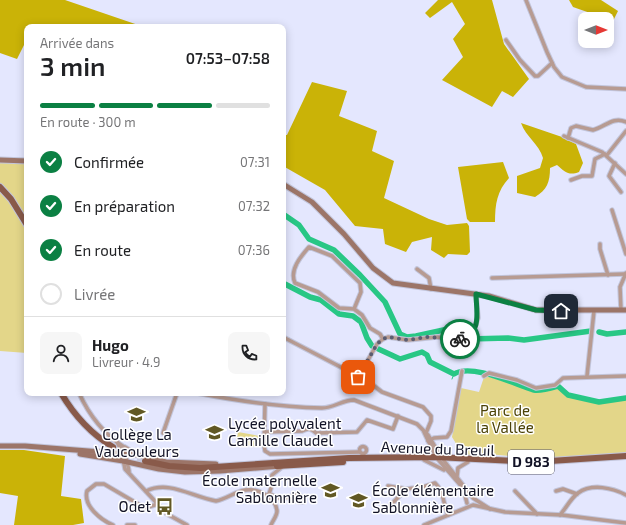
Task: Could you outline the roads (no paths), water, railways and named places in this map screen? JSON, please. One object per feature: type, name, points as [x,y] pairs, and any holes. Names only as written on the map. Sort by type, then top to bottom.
[{"type":"main road","points":[[0,160],[24,161]]},
{"type":"main road","points":[[286,186],[305,196],[324,213],[373,268],[393,282],[431,289],[476,294],[536,310],[623,310]]},
{"type":"main road","points":[[0,188],[24,220]]},
{"type":"main road","points":[[0,192],[19,212]]},
{"type":"main road","points":[[63,396],[81,420],[96,435],[115,445]]},
{"type":"main road","points":[[0,446],[56,448],[139,455],[166,462],[185,464],[240,464],[249,466]]},
{"type":"main road","points":[[56,448],[159,469],[185,472],[285,466]]},
{"type":"main road","name":"Avenue du Breuil","points":[[249,466],[322,459],[428,456]]},
{"type":"main road","name":"Avenue du Breuil","points":[[145,461],[184,467],[285,466],[428,456]]},
{"type":"main road","name":"D 983","points":[[428,456],[440,459],[541,462],[626,456]]},
{"type":"main road","name":"Avenue du Breuil","points":[[440,459],[544,466],[626,460]]},
{"type":"street","points":[[526,0],[552,63],[562,77],[586,87],[626,89]]},
{"type":"street","points":[[506,40],[520,60],[535,76],[538,76],[552,63]]},
{"type":"street","points":[[625,172],[606,154],[566,137],[571,128],[576,126],[593,130],[613,120],[621,120],[626,122]]},
{"type":"street","points":[[571,180],[582,176],[592,176],[595,159],[606,154],[626,132]]},
{"type":"street","points":[[615,163],[609,176],[621,192]]},
{"type":"street","points":[[612,210],[626,254]]},
{"type":"street","points":[[600,244],[600,249],[608,275]]},
{"type":"street","points":[[354,310],[361,292],[360,283],[332,256],[309,247],[298,260],[293,279],[295,283],[318,292],[339,308],[354,310],[362,315],[370,328],[380,334],[383,339]]},
{"type":"street","points":[[417,269],[429,278],[431,289]]},
{"type":"street","points":[[492,278],[608,275],[626,273],[620,287],[623,310]]},
{"type":"street","points":[[361,373],[377,344],[388,337],[408,340],[427,337],[455,340],[469,335],[475,327],[478,318],[476,294]]},
{"type":"street","points":[[587,376],[594,311]]},
{"type":"street","points":[[286,338],[351,371],[361,373],[382,392],[423,407],[428,411],[431,421],[425,433]]},
{"type":"street","points":[[429,441],[447,437],[451,432],[462,372]]},
{"type":"street","points":[[484,376],[489,374],[518,380],[536,388],[555,385],[563,378],[608,375],[626,376]]},
{"type":"street","points":[[80,396],[98,425],[119,450],[115,454]]},
{"type":"street","points":[[163,433],[176,396]]},
{"type":"street","points":[[216,396],[265,404],[307,408],[332,407],[347,400],[358,401],[417,424],[425,433],[448,473]]},
{"type":"street","points":[[265,404],[265,451],[270,454],[360,452]]},
{"type":"street","points":[[265,432],[302,431],[312,429],[316,433],[358,432],[367,420],[393,429],[398,416]]},
{"type":"street","points":[[429,441],[428,456],[436,465],[448,473],[464,488],[467,502],[472,506]]},
{"type":"street","points":[[115,445],[124,446],[139,455]]},
{"type":"street","points":[[115,445],[124,454]]},
{"type":"street","points":[[124,446],[125,469],[166,514],[187,525]]},
{"type":"street","points":[[440,459],[474,498],[490,509]]},
{"type":"street","points":[[457,478],[458,468],[468,462]]},
{"type":"street","points":[[268,495],[272,488],[272,475],[285,466]]},
{"type":"street","points":[[388,486],[406,489],[423,487],[435,483],[443,496],[442,502],[448,514]]},
{"type":"street","points":[[110,524],[91,509],[87,502],[87,491],[96,484],[104,484],[145,508],[158,504]]},
{"type":"street","points":[[146,491],[156,487],[166,487],[184,493],[198,495],[216,502],[245,490],[254,490],[278,498],[288,497]]},
{"type":"street","points":[[560,515],[577,494],[582,491],[604,487],[626,495]]},
{"type":"street","points":[[389,507],[406,489]]},
{"type":"street","points":[[556,491],[563,489],[577,494]]},
{"type":"street","points":[[515,491],[537,514]]},
{"type":"street","points":[[268,495],[277,511],[270,525]]},
{"type":"street","points":[[463,508],[469,497],[474,498]]},
{"type":"street","points":[[472,506],[475,502],[474,498]]},
{"type":"street","points":[[424,525],[463,508],[472,506],[505,512],[560,515],[626,523]]},
{"type":"street","points":[[127,525],[135,525]]},
{"type":"waterway","points":[[286,216],[299,225],[309,239],[334,250],[360,275],[385,302],[400,334],[407,337],[448,329],[459,331],[469,339],[508,338],[524,340],[591,331]]},
{"type":"waterway","points":[[286,285],[310,297],[321,300],[339,314],[353,316],[361,322],[367,338],[372,346],[400,359],[422,352],[427,355],[430,362],[454,374],[462,371],[482,373],[505,379],[534,390],[543,390],[558,386],[568,395],[599,402],[626,398]]},
{"type":"waterway","points":[[599,332],[607,334],[626,332]]},
{"type":"waterway","points":[[452,379],[454,374]]},
{"type":"tunnel","points":[[113,447],[145,461]]},
{"type":"place","name":"Collège La Vaucouleurs","points":[[137,414]]},
{"type":"place","name":"Lycée polyvalent Camille Claudel","points":[[215,433]]},
{"type":"place","name":"École maternelle Sablonnière","points":[[330,490]]},
{"type":"place","name":"École élémentaire Sablonnière","points":[[359,500]]},
{"type":"place","name":"Odet","points":[[164,507]]},
{"type":"park label","name":"Parc de la Vallée","points":[[505,420]]}]
